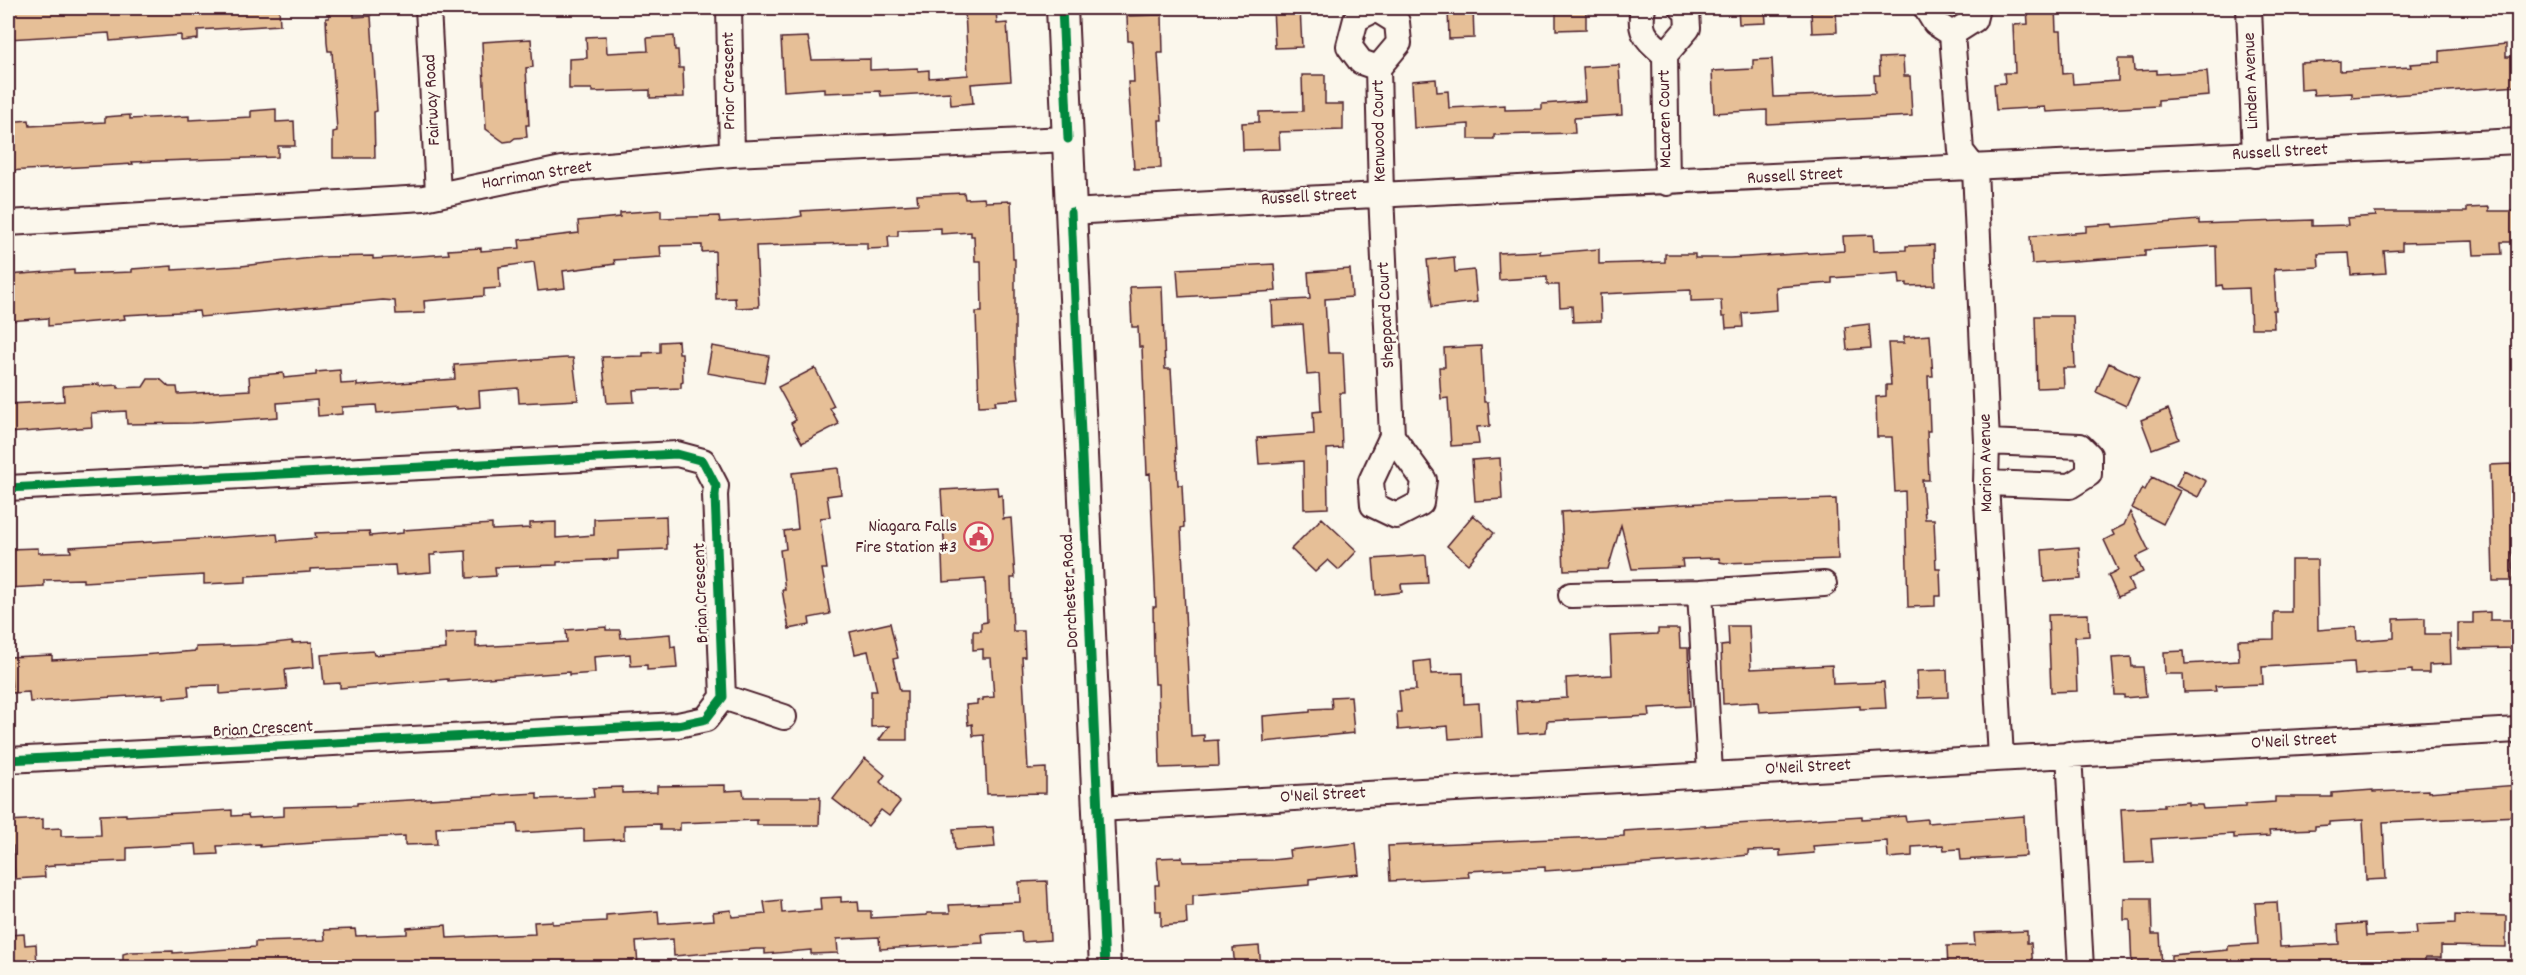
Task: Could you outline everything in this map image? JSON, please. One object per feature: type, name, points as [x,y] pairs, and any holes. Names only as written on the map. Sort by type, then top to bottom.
[{"type":"main road","name":"Dorchester Road","points":[[1062,8],[1105,968]]},
{"type":"street","name":"Fairway Road","points":[[428,8],[438,193]]},
{"type":"street","name":"Prior Crescent","points":[[729,8],[732,154]]},
{"type":"street","name":"McLaren Court","points":[[1643,8],[1640,24],[1647,38],[1665,55]]},
{"type":"street","name":"McLaren Court","points":[[1667,183],[1665,55],[1688,28],[1687,12],[1682,8]]},
{"type":"street","points":[[1928,8],[1935,23],[1952,34]]},
{"type":"street","points":[[1952,34],[1974,20],[1977,8]]},
{"type":"street","name":"Linden Avenue","points":[[2249,8],[2255,155]]},
{"type":"street","points":[[1952,34],[1961,151],[1976,168]]},
{"type":"street","name":"Kenwood Court","points":[[1378,68],[1381,194]]},
{"type":"street","name":"Harriman Street","points":[[8,223],[424,198],[438,193],[562,169],[732,154],[1068,139]]},
{"type":"street","name":"Russell Street","points":[[1071,212],[1381,194],[1667,183],[2518,141]]},
{"type":"street","name":"Marion Avenue","points":[[1976,168],[1987,442],[1986,483],[2001,758]]},
{"type":"street","name":"Sheppard Court","points":[[1381,194],[1392,436]]},
{"type":"street","points":[[1986,483],[2070,486],[2089,474],[2089,455],[2080,446],[1987,442]]},
{"type":"street","name":"Brian Crescent","points":[[8,488],[677,454],[703,461],[716,486],[723,697],[706,719],[678,725],[8,760]]},
{"type":"street","points":[[1571,595],[1700,592],[1824,584]]},
{"type":"street","points":[[1700,592],[1710,773]]},
{"type":"street","points":[[723,697],[784,717]]},
{"type":"street","name":"O'Neil Street","points":[[1098,809],[2069,753],[2518,730]]},
{"type":"street","points":[[2069,753],[2081,968]]},
{"type":"building","points":[[8,8],[279,8],[280,25],[198,30],[198,39],[181,41],[181,35],[110,41],[109,33],[8,39]]},
{"type":"building","points":[[329,8],[354,8],[354,17],[371,16],[377,111],[374,112],[375,158],[333,158],[333,132],[337,131],[332,51],[328,51],[327,43],[326,18],[329,18]]},
{"type":"building","points":[[996,8],[997,24],[1007,23],[1011,81],[971,84],[973,103],[951,105],[950,92],[881,96],[880,91],[824,93],[824,88],[784,91],[781,38],[808,37],[812,60],[870,59],[870,70],[918,68],[918,71],[929,70],[929,78],[968,75],[965,10]]},
{"type":"building","points":[[1273,8],[1300,8],[1302,47],[1275,48]]},
{"type":"building","points":[[1448,8],[1473,8],[1474,38],[1449,39]]},
{"type":"building","points":[[1556,8],[1586,8],[1586,29],[1556,30]]},
{"type":"building","points":[[1738,8],[1765,8],[1766,23],[1739,24]]},
{"type":"building","points":[[2027,8],[2055,8],[2056,31],[2061,31],[2063,74],[2072,73],[2073,84],[2118,81],[2118,59],[2133,59],[2134,71],[2157,70],[2157,74],[2207,71],[2209,96],[2158,100],[2158,106],[2046,112],[2045,107],[1996,110],[1994,84],[2005,83],[2004,73],[2015,73],[2013,25],[2028,24]]},
{"type":"building","points":[[1811,10],[1836,10],[1837,32],[1812,33]]},
{"type":"building","points":[[1162,15],[1163,53],[1158,53],[1162,120],[1159,120],[1161,168],[1134,169],[1128,82],[1134,82],[1132,41],[1128,41],[1127,16]]},
{"type":"building","points":[[606,36],[607,53],[648,51],[647,38],[674,36],[679,68],[683,68],[684,97],[650,98],[650,90],[592,92],[592,89],[569,89],[569,59],[587,58],[586,37]]},
{"type":"building","points":[[531,39],[533,67],[526,68],[529,125],[526,125],[527,137],[504,142],[486,129],[482,42]]},
{"type":"building","points":[[2506,44],[2506,57],[2518,57],[2518,86],[2352,98],[2352,93],[2314,95],[2313,89],[2301,90],[2300,63],[2340,61],[2340,71],[2411,67],[2410,64],[2440,62],[2440,51]]},
{"type":"building","points":[[1903,57],[1904,76],[1910,76],[1912,116],[1767,124],[1767,110],[1714,113],[1712,71],[1753,69],[1753,60],[1772,59],[1774,97],[1875,93],[1874,75],[1880,75],[1879,58]]},
{"type":"building","points":[[1619,65],[1622,115],[1574,118],[1575,133],[1494,135],[1494,139],[1469,139],[1469,124],[1414,128],[1412,81],[1436,79],[1437,92],[1448,91],[1449,108],[1505,105],[1505,110],[1542,109],[1542,104],[1585,101],[1583,67]]},
{"type":"building","points":[[1302,75],[1325,75],[1325,104],[1343,104],[1343,130],[1279,132],[1280,149],[1243,150],[1242,123],[1259,122],[1259,112],[1303,111]]},
{"type":"building","points":[[276,109],[276,122],[294,121],[295,146],[278,146],[278,157],[132,162],[133,164],[8,171],[8,122],[29,120],[30,126],[105,122],[105,117],[130,115],[130,119],[189,116],[189,120],[251,117],[251,111]]},
{"type":"building","points":[[964,193],[965,199],[984,198],[985,202],[1011,201],[1013,259],[1015,259],[1015,359],[1019,399],[995,401],[996,405],[979,406],[976,312],[982,312],[981,261],[975,261],[974,236],[971,236],[971,232],[941,234],[941,228],[898,230],[898,236],[888,236],[889,248],[867,249],[867,243],[756,246],[759,307],[736,308],[735,298],[716,299],[715,251],[702,252],[702,245],[660,246],[661,257],[614,260],[615,264],[563,271],[565,288],[538,291],[534,262],[499,267],[500,288],[484,289],[484,296],[424,301],[425,313],[396,314],[395,301],[383,300],[200,317],[199,311],[124,315],[125,319],[48,326],[48,318],[8,321],[8,275],[74,270],[74,274],[132,272],[132,269],[172,266],[172,270],[241,266],[321,257],[373,256],[373,259],[449,254],[448,250],[481,248],[481,251],[520,248],[519,240],[579,233],[578,221],[620,217],[620,213],[661,210],[661,218],[719,216],[720,222],[790,218],[802,216],[801,211],[918,204],[917,195]]},
{"type":"building","points":[[2489,207],[2489,211],[2518,211],[2518,242],[2501,242],[2502,254],[2474,255],[2473,241],[2402,243],[2402,250],[2384,251],[2386,273],[2351,275],[2349,253],[2318,254],[2319,267],[2274,269],[2276,310],[2273,310],[2274,328],[2251,328],[2249,288],[2223,289],[2222,285],[2217,286],[2216,246],[2145,250],[2145,256],[2032,264],[2030,236],[2086,232],[2086,226],[2112,224],[2113,227],[2199,220],[2199,224],[2312,220],[2312,226],[2348,225],[2347,218],[2376,216],[2375,212],[2467,212],[2467,208]]},
{"type":"building","points":[[1873,235],[1874,251],[1906,250],[1906,246],[1934,245],[1935,285],[1900,284],[1899,273],[1832,278],[1832,283],[1776,287],[1777,310],[1742,313],[1743,327],[1726,328],[1725,317],[1722,317],[1721,300],[1691,301],[1691,290],[1600,294],[1601,321],[1573,322],[1572,306],[1560,307],[1559,285],[1547,285],[1547,277],[1499,280],[1498,253],[1540,251],[1540,254],[1599,249],[1599,264],[1665,262],[1665,254],[1695,254],[1695,258],[1730,258],[1844,251],[1843,236]]},
{"type":"building","points":[[1454,257],[1455,272],[1474,270],[1477,302],[1432,307],[1427,260]]},
{"type":"building","points":[[1274,264],[1276,291],[1179,297],[1177,269]]},
{"type":"building","points":[[1350,269],[1352,297],[1325,299],[1328,353],[1343,353],[1345,393],[1340,393],[1342,448],[1327,449],[1328,508],[1304,509],[1303,461],[1259,464],[1257,438],[1314,434],[1313,412],[1321,411],[1319,374],[1307,375],[1303,324],[1273,326],[1272,301],[1310,299],[1308,272]]},
{"type":"building","points":[[1162,286],[1165,369],[1171,369],[1178,485],[1182,485],[1184,527],[1181,528],[1191,736],[1204,735],[1204,741],[1218,740],[1219,766],[1160,768],[1158,684],[1155,684],[1154,660],[1153,607],[1156,607],[1150,473],[1147,474],[1142,347],[1139,347],[1138,327],[1132,327],[1130,287]]},
{"type":"building","points":[[2035,316],[2073,316],[2075,368],[2063,368],[2064,387],[2037,388]]},
{"type":"building","points":[[1869,324],[1871,348],[1847,350],[1845,327]]},
{"type":"building","points":[[1930,335],[1933,376],[1928,376],[1929,480],[1922,480],[1925,519],[1934,519],[1936,569],[1940,569],[1941,596],[1935,596],[1935,606],[1908,607],[1905,491],[1895,492],[1892,437],[1877,437],[1876,397],[1886,396],[1886,385],[1891,385],[1888,343],[1904,343],[1904,337]]},
{"type":"building","points":[[678,341],[679,353],[682,353],[683,382],[681,388],[633,390],[634,402],[607,403],[602,357],[643,356],[643,353],[660,352],[660,342]]},
{"type":"building","points":[[712,346],[769,356],[764,383],[707,373]]},
{"type":"building","points":[[1481,346],[1484,402],[1488,402],[1490,426],[1477,427],[1479,444],[1451,446],[1448,398],[1441,399],[1439,367],[1445,367],[1444,348]]},
{"type":"building","points":[[573,358],[578,400],[519,403],[518,388],[479,391],[480,407],[377,413],[376,405],[342,407],[342,414],[318,416],[317,400],[277,403],[278,417],[192,423],[127,424],[126,411],[91,413],[92,427],[8,433],[8,404],[64,401],[63,386],[99,384],[99,386],[118,385],[118,388],[143,387],[148,379],[160,379],[169,387],[177,387],[178,394],[250,390],[249,376],[283,373],[284,378],[340,370],[341,384],[357,383],[357,386],[455,379],[454,365]]},
{"type":"building","points":[[2109,363],[2139,377],[2126,406],[2096,392]]},
{"type":"building","points":[[815,368],[834,406],[830,408],[839,424],[802,443],[791,423],[796,420],[778,387]]},
{"type":"building","points":[[2168,409],[2179,439],[2152,449],[2141,420]]},
{"type":"building","points":[[1500,458],[1502,499],[1475,501],[1472,460]]},
{"type":"building","points":[[2511,464],[2512,509],[2518,509],[2518,547],[2512,547],[2513,581],[2493,581],[2490,465]]},
{"type":"building","points":[[838,468],[841,494],[827,496],[830,517],[820,518],[827,569],[822,569],[830,614],[809,618],[810,625],[789,629],[782,590],[785,590],[780,550],[786,549],[784,531],[798,529],[792,473]]},
{"type":"building","points":[[2184,470],[2206,481],[2198,497],[2176,486]]},
{"type":"building","points":[[2152,477],[2180,491],[2163,524],[2132,508],[2142,488],[2145,490]]},
{"type":"building","points":[[997,487],[998,496],[1002,495],[1003,519],[1011,518],[1015,578],[1011,578],[1013,631],[1024,631],[1025,657],[1022,657],[1028,769],[1046,768],[1046,793],[987,794],[984,735],[973,736],[972,724],[968,725],[966,705],[977,704],[977,701],[983,698],[994,697],[991,658],[983,658],[983,649],[973,650],[973,631],[981,631],[981,623],[987,622],[985,579],[943,582],[942,556],[945,556],[941,490]]},
{"type":"building","points":[[1836,499],[1838,559],[1725,563],[1720,562],[1719,558],[1682,559],[1683,567],[1632,569],[1621,525],[1608,569],[1564,570],[1561,512],[1702,503]]},
{"type":"building","points":[[2130,512],[2149,551],[2136,557],[2143,572],[2128,579],[2133,590],[2118,597],[2108,575],[2118,570],[2104,540],[2114,535],[2112,531],[2124,525]]},
{"type":"building","points":[[1473,515],[1494,533],[1468,564],[1447,546]]},
{"type":"building","points":[[666,516],[667,549],[618,551],[618,559],[557,562],[557,565],[495,567],[496,576],[467,578],[466,551],[430,555],[431,572],[396,575],[395,565],[310,569],[310,572],[246,576],[246,582],[204,584],[204,575],[83,582],[83,579],[44,580],[44,586],[8,588],[8,549],[38,548],[38,553],[71,552],[70,547],[277,534],[278,541],[316,538],[315,533],[369,531],[370,536],[403,533],[403,530],[492,524],[492,530],[530,528],[530,523],[556,522],[556,538],[594,535],[594,519]]},
{"type":"building","points":[[1322,518],[1357,551],[1339,570],[1328,560],[1315,572],[1291,549]]},
{"type":"building","points":[[2079,547],[2081,579],[2044,582],[2042,550]]},
{"type":"building","points":[[1426,555],[1428,583],[1401,584],[1402,592],[1376,595],[1373,559]]},
{"type":"building","points":[[2291,560],[2317,560],[2318,630],[2356,627],[2357,641],[2394,638],[2394,619],[2425,618],[2425,634],[2450,634],[2451,664],[2429,665],[2429,673],[2412,673],[2412,670],[2355,675],[2354,662],[2262,667],[2263,684],[2215,686],[2216,691],[2184,692],[2183,674],[2165,674],[2164,652],[2184,651],[2185,664],[2239,661],[2238,640],[2274,639],[2274,612],[2291,612]]},
{"type":"building","points":[[2490,612],[2490,620],[2518,620],[2518,648],[2458,649],[2458,623],[2473,623],[2473,613]]},
{"type":"building","points":[[2088,614],[2089,636],[2075,637],[2077,691],[2051,692],[2048,615]]},
{"type":"building","points":[[890,623],[898,658],[893,659],[900,691],[907,691],[907,740],[879,740],[889,726],[871,727],[871,691],[877,691],[868,651],[855,654],[850,632]]},
{"type":"building","points":[[1728,626],[1749,626],[1751,669],[1832,665],[1833,684],[1884,682],[1886,708],[1860,709],[1860,706],[1759,712],[1758,702],[1723,704],[1721,646],[1729,645]]},
{"type":"building","points":[[606,627],[606,630],[620,630],[621,638],[670,634],[671,647],[675,646],[677,668],[647,670],[647,665],[631,666],[630,654],[594,657],[595,673],[569,675],[569,672],[448,681],[448,679],[340,688],[340,683],[324,684],[321,655],[373,651],[374,655],[446,649],[445,633],[476,631],[476,647],[567,642],[566,630]]},
{"type":"building","points":[[1658,629],[1679,629],[1680,648],[1688,648],[1690,706],[1649,708],[1650,716],[1547,721],[1546,732],[1518,734],[1516,701],[1567,698],[1566,678],[1612,675],[1610,636],[1658,634]]},
{"type":"building","points":[[292,641],[292,643],[312,642],[314,667],[285,670],[287,689],[220,694],[220,685],[188,686],[189,696],[164,698],[164,694],[30,702],[29,692],[12,693],[10,657],[52,655],[52,660],[128,656],[196,651],[196,647],[257,645]]},
{"type":"building","points":[[2131,657],[2132,667],[2143,667],[2146,696],[2124,698],[2124,695],[2115,695],[2112,658]]},
{"type":"building","points":[[1430,660],[1431,674],[1463,673],[1464,704],[1479,703],[1481,737],[1449,739],[1448,726],[1398,730],[1397,712],[1401,712],[1399,691],[1416,690],[1414,662]]},
{"type":"building","points":[[1947,670],[1948,697],[1918,698],[1917,671]]},
{"type":"building","points":[[1351,696],[1354,733],[1264,742],[1263,716],[1332,708],[1331,697]]},
{"type":"building","points":[[865,758],[885,775],[880,782],[900,802],[889,816],[881,810],[868,826],[833,799]]},
{"type":"building","points":[[725,785],[725,791],[743,790],[744,797],[820,797],[819,825],[757,825],[757,820],[680,823],[680,830],[660,830],[660,824],[624,825],[624,839],[584,841],[584,829],[518,833],[517,824],[436,828],[437,844],[405,845],[405,836],[313,841],[313,843],[260,847],[260,844],[217,846],[218,854],[197,855],[196,844],[127,848],[127,861],[54,864],[54,866],[44,867],[45,877],[15,879],[13,846],[8,846],[8,821],[43,819],[43,829],[61,828],[61,836],[101,835],[100,815],[126,814],[126,816],[232,810],[232,816],[248,815],[249,818],[284,816],[284,807],[357,805],[357,803],[537,793],[537,799],[594,797],[593,788],[622,787],[622,793],[657,792],[657,786]]},
{"type":"building","points":[[2518,785],[2518,816],[2383,822],[2386,879],[2366,880],[2363,820],[2329,822],[2329,825],[2315,826],[2315,829],[2269,831],[2270,836],[2234,838],[2234,834],[2151,839],[2153,862],[2124,863],[2121,809],[2164,807],[2164,804],[2188,802],[2188,805],[2202,805],[2203,809],[2245,807],[2245,804],[2275,802],[2275,797],[2332,797],[2332,793],[2373,790],[2373,792],[2428,790],[2428,792]]},
{"type":"building","points":[[1862,816],[1862,819],[1905,816],[1906,821],[1927,819],[1927,823],[2024,816],[2026,856],[1961,860],[1960,849],[1944,850],[1943,845],[1912,847],[1912,856],[1888,858],[1887,841],[1813,846],[1814,853],[1780,856],[1780,850],[1748,851],[1748,855],[1702,860],[1545,871],[1545,867],[1468,871],[1469,877],[1390,881],[1388,846],[1624,836],[1624,831]]},
{"type":"building","points":[[993,827],[995,847],[955,850],[953,829]]},
{"type":"building","points":[[1356,843],[1359,874],[1309,879],[1309,885],[1193,895],[1193,906],[1186,906],[1187,924],[1161,926],[1161,911],[1156,911],[1155,885],[1159,885],[1157,858],[1182,857],[1183,862],[1272,860],[1290,858],[1289,850]]},
{"type":"building","points":[[1047,881],[1050,940],[1022,942],[1021,932],[982,934],[983,943],[880,949],[879,937],[837,939],[838,953],[811,954],[811,950],[765,954],[765,949],[756,949],[674,956],[673,939],[636,942],[638,964],[609,966],[609,963],[542,968],[421,968],[421,964],[397,965],[397,962],[356,964],[356,968],[123,968],[123,954],[130,952],[173,951],[173,953],[255,947],[255,942],[325,940],[324,930],[355,929],[356,936],[407,934],[407,928],[446,925],[447,938],[535,934],[534,922],[552,921],[552,924],[606,921],[606,915],[658,911],[659,924],[714,920],[713,912],[731,910],[732,917],[766,914],[764,902],[781,900],[782,913],[821,910],[820,898],[841,897],[841,902],[858,901],[859,911],[871,911],[871,918],[950,913],[949,905],[1020,902],[1019,882]]},
{"type":"building","points":[[2124,898],[2151,898],[2152,934],[2160,934],[2162,968],[2132,968],[2130,920],[2124,920]]},
{"type":"building","points":[[2277,902],[2280,947],[2339,944],[2338,925],[2365,923],[2366,936],[2417,934],[2416,925],[2455,923],[2455,915],[2506,916],[2506,947],[2441,946],[2441,958],[2425,958],[2425,962],[2367,964],[2367,968],[2171,968],[2171,955],[2228,950],[2228,946],[2258,944],[2255,903]]},
{"type":"building","points":[[2027,931],[2027,943],[2031,943],[2033,968],[1948,968],[1947,946],[1975,945],[1974,933]]},
{"type":"building","points":[[24,934],[25,945],[36,944],[37,968],[8,968],[8,935]]},
{"type":"building","points":[[1259,946],[1261,968],[1235,968],[1233,948]]},
{"type":"cycle path","points":[[1062,8],[1068,139]]},
{"type":"cycle path","points":[[1071,212],[1105,968]]},
{"type":"cycle path","points":[[8,488],[677,454],[703,461],[716,486],[723,697],[706,719],[678,725],[8,760]]},
{"type":"place","name":"Niagara Falls Fire Station #3","points":[[978,537]]}]
